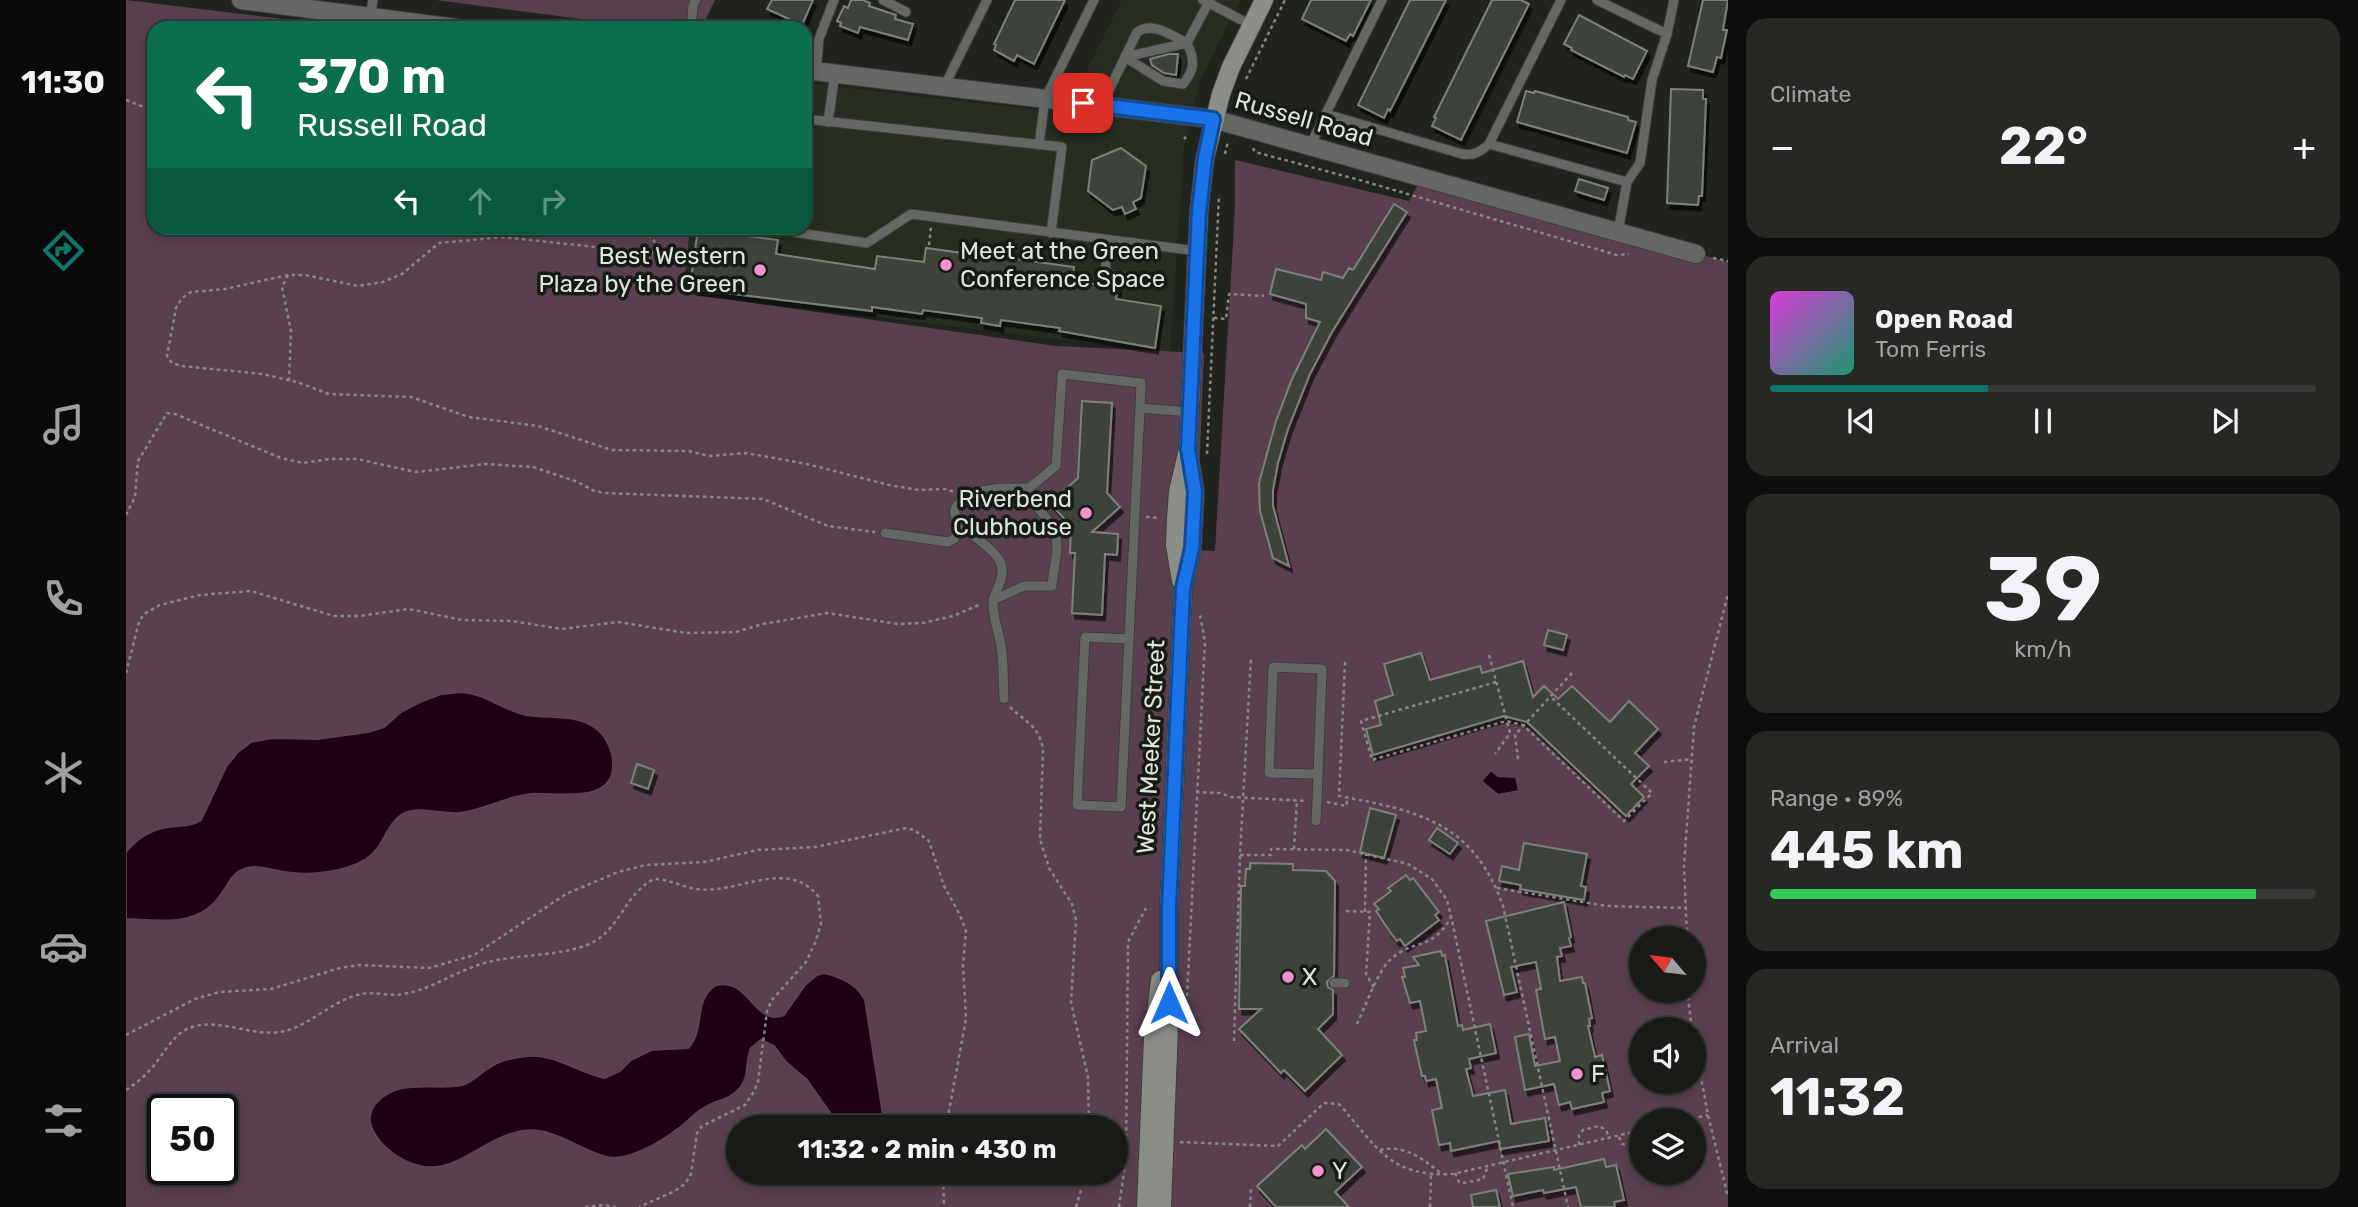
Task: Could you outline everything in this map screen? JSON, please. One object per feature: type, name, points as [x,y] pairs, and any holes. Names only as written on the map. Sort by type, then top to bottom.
[{"type":"main road","name":"West Meeker Street","points":[[1162,1207],[1170,1026],[1169,908],[1183,588],[1175,545],[1178,492],[1188,449],[1197,251],[1205,158],[1213,119],[1231,67],[1264,0]]},
{"type":"main road","name":"West Meeker Street","points":[[1146,1207],[1153,1038],[1169,908]]},
{"type":"street","points":[[241,0],[372,9],[425,21]]},
{"type":"street","name":"Russell Road","points":[[812,71],[1213,119],[1696,254]]},
{"type":"lane","points":[[692,21],[696,0]]},
{"type":"lane","points":[[812,67],[834,0]]},
{"type":"lane","points":[[883,0],[906,12]]},
{"type":"lane","points":[[944,87],[987,0]]},
{"type":"lane","points":[[1039,145],[1045,99],[1094,0]]},
{"type":"lane","points":[[1310,146],[1382,0]]},
{"type":"lane","points":[[1326,114],[1462,154],[1480,152],[1489,144],[1561,0]]},
{"type":"lane","points":[[1597,0],[1667,34]]},
{"type":"lane","points":[[1618,232],[1628,182],[1640,163],[1652,80],[1667,34],[1674,0]]},
{"type":"lane","points":[[1187,43],[1207,1],[1251,25]]},
{"type":"lane","points":[[1102,105],[1125,57],[1138,33],[1144,28],[1152,27],[1187,43],[1194,57],[1191,72],[1183,84],[1163,81],[1125,57]]},
{"type":"lane","points":[[1125,57],[1187,43]]},
{"type":"lane","points":[[828,122],[835,74]]},
{"type":"lane","points":[[812,120],[1062,148],[1051,233]]},
{"type":"lane","points":[[1489,144],[1628,182]]},
{"type":"lane","points":[[812,235],[867,243],[911,214],[1197,251]]},
{"type":"lane","points":[[1108,241],[1105,274],[1158,282]]},
{"type":"lane","points":[[1004,699],[1000,640],[994,624],[993,600],[1001,585],[1003,569],[999,558],[976,535],[955,520],[954,512],[958,503],[968,496],[997,488],[1029,488],[1056,466],[1062,374],[1141,383],[1136,516],[1121,807],[1077,806],[1085,638],[1129,639]]},
{"type":"lane","points":[[1140,408],[1190,412]]},
{"type":"lane","points":[[993,600],[1024,586],[1052,586],[1056,541],[1054,529],[1030,497],[1029,488]]},
{"type":"lane","points":[[885,533],[948,542],[954,539],[962,527]]},
{"type":"lane","points":[[1316,821],[1317,801],[1318,775],[1322,669],[1273,667],[1269,773],[1318,775]]},
{"type":"lane","points":[[1334,983],[1345,983]]},
{"type":"path","points":[[1246,78],[1285,0]]},
{"type":"path","points":[[126,100],[147,108]]},
{"type":"path","points":[[1228,141],[1227,149],[1233,144]]},
{"type":"path","points":[[1252,145],[1255,152],[1617,255],[1635,254],[1656,243]]},
{"type":"path","points":[[648,235],[657,246],[649,258],[604,248],[503,237],[439,243],[402,274],[383,282],[358,286],[305,275],[288,275],[225,289],[191,292],[182,298],[176,309],[167,356],[172,363],[182,366],[262,374],[329,394],[411,397],[469,417],[538,426],[612,450],[689,451],[709,456],[746,453],[807,464],[890,485],[919,490],[944,489],[968,496]]},
{"type":"path","points":[[288,275],[282,287],[291,331],[289,381]]},
{"type":"path","points":[[1214,318],[1226,319],[1228,294],[1264,296]]},
{"type":"path","points":[[126,515],[135,496],[138,461],[167,414],[174,414],[281,458],[303,463],[357,459],[416,472],[486,464],[533,467],[606,493],[763,499],[828,526],[885,533]]},
{"type":"path","points":[[1136,516],[1167,519]]},
{"type":"path","points":[[126,673],[139,622],[144,614],[160,605],[200,595],[251,591],[334,616],[359,616],[410,609],[462,620],[512,621],[562,629],[618,622],[686,633],[736,632],[763,624],[827,613],[898,624],[923,623],[953,616],[993,600]]},
{"type":"path","points":[[1687,926],[1684,866],[1694,727],[1728,594]]},
{"type":"path","points":[[1489,655],[1518,759]]},
{"type":"path","points":[[1234,1041],[1240,855],[1251,657]]},
{"type":"path","points":[[1345,662],[1339,796],[1425,816],[1447,827],[1486,868],[1503,906],[1567,1207]]},
{"type":"path","points":[[1496,754],[1572,673]]},
{"type":"path","points":[[1496,682],[1361,721],[1372,760],[1506,721],[1523,725],[1624,821],[1652,793],[1550,696]]},
{"type":"path","points":[[1004,699],[1012,710],[1032,725],[1040,735],[1043,749],[1040,839],[1049,868],[1072,904],[1076,920],[1071,1002],[1088,1077],[1089,1115]]},
{"type":"path","points":[[1664,762],[1692,759]]},
{"type":"path","points":[[1195,829],[1196,793],[1317,801],[1346,806],[1348,798]]},
{"type":"path","points":[[1294,849],[1297,800]]},
{"type":"path","points":[[126,1035],[195,999],[219,992],[271,989],[340,968],[359,965],[429,968],[474,956],[566,894],[618,872],[646,865],[704,862],[758,850],[815,846],[906,828],[914,830],[929,841],[944,886],[966,931],[963,965],[966,1019],[948,1115]]},
{"type":"path","points":[[1240,855],[1271,855],[1271,849],[1347,850],[1408,864],[1432,879],[1447,900],[1451,916],[1513,1207]]},
{"type":"path","points":[[1365,912],[1366,854]]},
{"type":"path","points":[[126,1090],[150,1071],[183,1031],[195,1026],[212,1025],[250,1032],[282,1032],[293,1029],[345,998],[365,993],[404,994],[491,961],[583,946],[607,934],[637,890],[654,879],[697,889],[713,889],[790,877],[818,896],[821,924],[806,962],[772,1000],[767,1011],[758,1082],[745,1105],[702,1126],[697,1133],[691,1174],[685,1184],[639,1207]]},
{"type":"path","points":[[1497,888],[1607,906],[1687,908]]},
{"type":"path","points":[[1119,1207],[1126,1158],[1128,942],[1146,908]]},
{"type":"path","points":[[1346,911],[1370,912],[1366,974],[1374,988]]},
{"type":"path","points":[[1357,1024],[1387,962],[1403,950],[1429,943],[1443,930],[1451,916]]},
{"type":"path","points":[[1704,1094],[1728,1197]]},
{"type":"path","points":[[1181,1142],[1278,1146],[1324,1103],[1339,1104],[1380,1150],[1400,1167],[1441,1174],[1488,1166],[1629,1133]]},
{"type":"path","points":[[1578,1145],[1579,1135],[1583,1130],[1599,1126],[1606,1130],[1609,1138]]},
{"type":"path","points":[[1618,1136],[1622,1144],[1629,1144]]},
{"type":"path","points":[[1380,1150],[1392,1147],[1412,1153],[1441,1174]]},
{"type":"path","points":[[1455,1173],[1463,1184],[1483,1179],[1488,1166]]},
{"type":"path","points":[[1430,1207],[1431,1174]]},
{"type":"path","points":[[943,1185],[944,1207]]},
{"type":"path","points":[[1076,1207],[1082,1185]]},
{"type":"path","points":[[1250,1207],[1251,1187]]},
{"type":"path","points":[[585,1207],[616,1207]]},
{"type":"shaded area","points":[[126,0],[299,21],[147,21],[147,235],[689,235],[683,293],[1056,346],[1204,353],[1196,550],[1215,551],[1235,207],[1235,160],[1409,201],[1422,178],[1728,262],[1728,1207],[126,1207]]},
{"type":"shaded area","points":[[436,0],[715,0],[704,21],[596,21]]},
{"type":"shaded area","points":[[1122,0],[1240,0],[1200,81],[1184,148],[1170,353],[674,292],[682,235],[812,235],[812,84],[1063,113]]},
{"type":"shaded area","points":[[471,693],[526,715],[573,719],[590,725],[601,733],[610,749],[613,758],[611,777],[605,786],[582,794],[522,795],[460,813],[420,810],[407,812],[394,821],[372,854],[347,868],[305,874],[261,867],[247,868],[233,876],[219,897],[199,914],[163,921],[126,919],[126,852],[139,839],[155,830],[189,825],[201,820],[226,767],[237,753],[251,742],[272,738],[317,739],[368,732],[384,727],[401,712],[420,702],[441,694]]},
{"type":"shaded area","points":[[1491,770],[1498,776],[1516,777],[1519,791],[1498,795],[1481,781]]},
{"type":"shaded area","points":[[824,973],[848,982],[865,1000],[883,1115],[832,1115],[807,1080],[786,1062],[774,1046],[761,1040],[751,1048],[745,1078],[736,1092],[700,1110],[655,1144],[625,1156],[607,1157],[555,1135],[533,1130],[505,1136],[460,1160],[431,1167],[414,1164],[395,1155],[380,1141],[371,1127],[373,1107],[385,1095],[395,1090],[417,1086],[466,1084],[493,1065],[513,1058],[539,1056],[605,1078],[651,1050],[688,1048],[697,1032],[704,999],[716,985],[737,988],[766,1015],[774,1017],[784,1015],[805,985]]},
{"type":"building","points":[[772,0],[813,0],[804,21],[793,21],[767,9]]},
{"type":"building","points":[[851,0],[863,0],[870,3],[869,6],[896,15],[895,19],[913,24],[908,40],[860,27],[858,33],[840,26],[841,23],[837,21],[844,6],[848,8]]},
{"type":"building","points":[[1015,0],[1065,0],[1034,64],[1017,55],[1014,61],[994,50],[994,44]]},
{"type":"building","points":[[1311,0],[1371,0],[1353,36],[1350,34],[1346,41],[1302,19]]},
{"type":"building","points":[[1410,0],[1446,0],[1384,118],[1358,105]]},
{"type":"building","points":[[1492,0],[1521,0],[1529,4],[1461,140],[1432,126]]},
{"type":"building","points":[[1703,0],[1728,0],[1723,30],[1727,30],[1721,58],[1717,57],[1713,72],[1688,66]]},
{"type":"building","points":[[1579,15],[1647,51],[1633,79],[1625,75],[1624,77],[1564,44]]},
{"type":"building","points":[[1178,54],[1176,75],[1164,73],[1152,65],[1150,59]]},
{"type":"building","points":[[1671,89],[1703,90],[1703,99],[1706,99],[1702,196],[1699,196],[1698,205],[1667,203]]},
{"type":"building","points":[[1526,91],[1535,91],[1628,117],[1628,120],[1636,122],[1627,153],[1517,122]]},
{"type":"building","points":[[1121,148],[1146,166],[1141,198],[1133,202],[1136,209],[1125,214],[1122,207],[1113,210],[1088,191],[1092,160]]},
{"type":"building","points":[[1579,179],[1608,188],[1604,200],[1575,191]]},
{"type":"building","points":[[1394,204],[1407,212],[1332,332],[1310,374],[1278,463],[1273,506],[1289,566],[1273,558],[1260,511],[1259,483],[1276,421],[1292,379],[1320,322],[1306,318],[1306,304],[1270,294],[1276,269],[1321,280],[1323,272],[1343,278],[1349,268],[1353,270]]},
{"type":"building","points":[[697,235],[740,235],[778,240],[776,254],[875,269],[877,256],[924,262],[926,248],[991,257],[993,246],[1010,248],[1009,258],[1074,267],[1072,281],[1118,287],[1116,299],[1161,306],[1155,348],[1059,331],[1060,328],[1001,320],[1000,326],[981,323],[982,318],[923,310],[922,314],[872,307],[872,311],[690,287]]},
{"type":"building","name":"Riverbend Clubhouse","points":[[1082,401],[1112,403],[1107,493],[1120,507],[1092,532],[1118,534],[1117,555],[1105,554],[1102,615],[1072,613],[1075,553],[1070,553],[1071,526],[1050,503],[1078,478]]},
{"type":"building","points":[[1548,630],[1567,635],[1563,650],[1544,645]]},
{"type":"building","points":[[1421,653],[1430,680],[1480,666],[1482,673],[1523,661],[1533,697],[1544,686],[1558,699],[1572,686],[1610,722],[1629,701],[1658,729],[1635,753],[1649,766],[1631,784],[1644,797],[1626,816],[1527,722],[1504,716],[1373,755],[1366,729],[1381,725],[1375,701],[1393,695],[1384,664]]},
{"type":"building","points":[[637,764],[654,770],[648,789],[631,783]]},
{"type":"building","points":[[1370,808],[1396,815],[1384,858],[1360,852]]},
{"type":"building","points":[[1437,828],[1458,843],[1450,854],[1429,840]]},
{"type":"building","points":[[1524,843],[1587,854],[1581,886],[1586,887],[1584,900],[1520,889],[1521,885],[1499,881],[1502,866],[1519,870]]},
{"type":"building","name":"X","points":[[1250,863],[1293,864],[1293,870],[1326,871],[1335,881],[1334,976],[1327,982],[1328,987],[1333,990],[1333,1014],[1318,1029],[1342,1055],[1305,1091],[1284,1070],[1281,1073],[1239,1029],[1261,1009],[1239,1009],[1241,886],[1245,886],[1246,869],[1250,869]]},
{"type":"building","points":[[1406,875],[1410,880],[1413,878],[1439,912],[1435,915],[1439,920],[1405,946],[1390,932],[1374,904],[1391,891],[1388,888]]},
{"type":"building","points":[[1564,902],[1571,946],[1560,948],[1562,956],[1557,957],[1560,981],[1582,977],[1585,983],[1592,1018],[1589,1019],[1588,1026],[1595,1057],[1602,1055],[1610,1091],[1602,1093],[1604,1102],[1572,1109],[1570,1102],[1559,1105],[1554,1084],[1525,1090],[1515,1037],[1529,1034],[1535,1066],[1560,1061],[1555,1037],[1545,1039],[1536,990],[1541,989],[1536,962],[1511,967],[1517,992],[1504,995],[1486,921]]},
{"type":"building","points":[[1441,951],[1442,956],[1445,955],[1458,1026],[1462,1025],[1463,1030],[1490,1024],[1496,1053],[1469,1059],[1471,1068],[1466,1069],[1473,1096],[1505,1090],[1511,1124],[1545,1118],[1549,1141],[1500,1149],[1499,1141],[1451,1151],[1450,1143],[1439,1145],[1432,1110],[1442,1108],[1436,1079],[1426,1081],[1425,1076],[1422,1076],[1414,1040],[1417,1040],[1416,1033],[1426,1031],[1420,1001],[1410,1003],[1402,977],[1405,977],[1403,968],[1419,965],[1413,957]]},
{"type":"building","name":"Y","points":[[1326,1129],[1362,1167],[1335,1192],[1349,1207],[1276,1207],[1257,1186],[1302,1145],[1305,1149]]},
{"type":"building","points":[[1604,1159],[1606,1167],[1616,1165],[1624,1200],[1614,1202],[1615,1207],[1581,1207],[1576,1187],[1513,1196],[1508,1174],[1554,1167],[1554,1170]]},
{"type":"building","points":[[1496,1190],[1500,1207],[1473,1207],[1471,1195]]},
{"type":"place","name":"Meet at the Green Conference Space","points":[[946,265]]},
{"type":"place","name":"Best Western Plaza by the Green","points":[[760,270]]},
{"type":"place","name":"Riverbend Clubhouse","points":[[1086,513]]},
{"type":"place","name":"X","points":[[1288,977]]},
{"type":"place","name":"F","points":[[1577,1074]]},
{"type":"place","name":"Y","points":[[1318,1171]]},
{"type":"route","points":[[1083,103],[1213,119],[1205,158],[1197,251],[1188,449],[1195,492],[1192,548],[1183,588],[1169,908],[1169,1003]]}]
